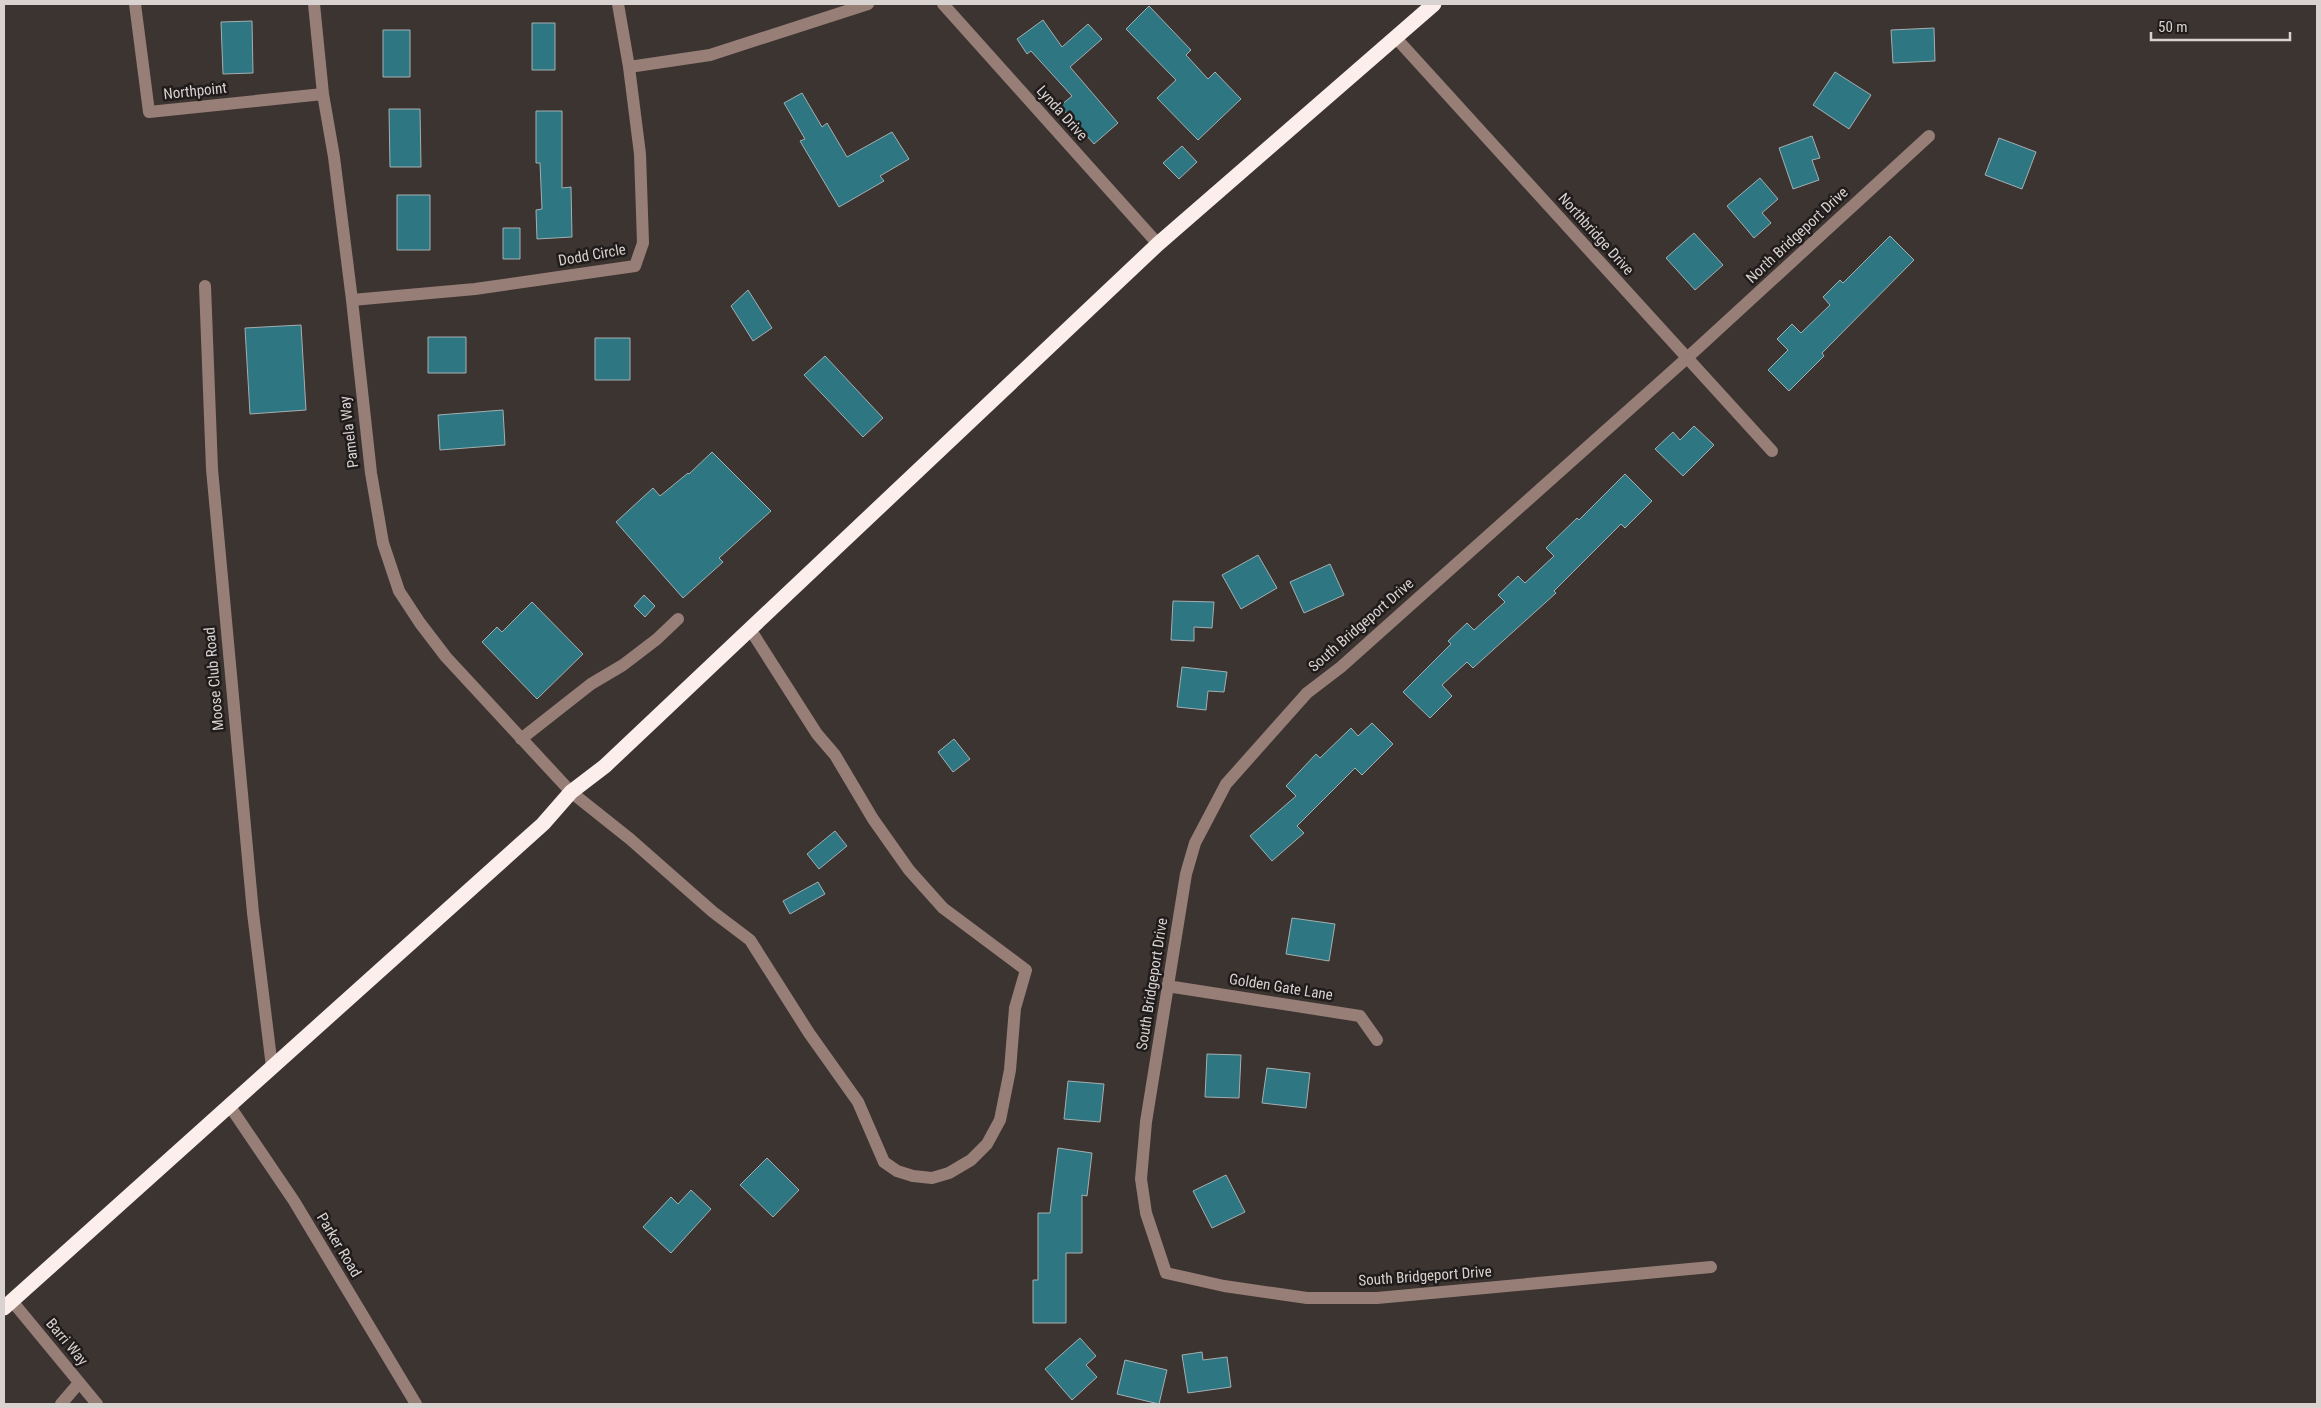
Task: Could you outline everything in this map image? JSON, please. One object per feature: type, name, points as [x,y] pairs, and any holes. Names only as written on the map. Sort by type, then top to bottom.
[{"type":"highway","points":[[8,1305],[543,824],[571,792],[605,766],[1158,244],[1434,4]]},
{"type":"street","name":"Northpoint","points":[[135,4],[149,112],[323,94]]},
{"type":"street","name":"Pamela Way","points":[[314,4],[323,94],[334,157],[352,300],[371,473],[383,542],[399,591],[420,623],[446,656],[571,792],[630,839],[713,912],[750,940],[766,962],[809,1033],[858,1102],[884,1162],[897,1171],[913,1176],[932,1178],[949,1173],[971,1160],[987,1144],[1000,1120],[1010,1070],[1015,1008],[1026,970],[944,908],[909,870],[874,819],[835,755],[817,734],[750,630]]},
{"type":"street","name":"Dodd Circle","points":[[352,300],[475,288],[635,266],[643,243],[640,154],[629,67],[618,4]]},
{"type":"street","points":[[629,67],[710,55],[868,4]]},
{"type":"street","name":"Lynda Drive","points":[[942,4],[1158,244]]},
{"type":"street","name":"Northbridge Drive","points":[[1396,38],[1772,451]]},
{"type":"street","name":"North Bridgeport Drive","points":[[1687,358],[1929,136]]},
{"type":"street","name":"Moose Club Road","points":[[205,286],[212,469],[253,913],[272,1067]]},
{"type":"street","name":"South Bridgeport Drive","points":[[1687,358],[1341,667],[1306,693],[1226,784],[1195,843],[1186,874],[1146,1122],[1141,1179],[1146,1213],[1166,1273],[1224,1286],[1307,1298],[1377,1298],[1712,1267]]},
{"type":"street","points":[[521,738],[591,684],[623,664],[657,639],[678,619]]},
{"type":"street","name":"Golden Gate Lane","points":[[1168,986],[1360,1016],[1377,1040]]},
{"type":"street","name":"Parker Road","points":[[229,1105],[294,1202],[416,1404]]},
{"type":"street","name":"Barri Way","points":[[8,1305],[97,1404]]},
{"type":"street","points":[[61,1404],[80,1383]]},
{"type":"building","points":[[1149,6],[1191,50],[1186,55],[1208,79],[1215,72],[1241,99],[1198,140],[1157,98],[1176,80],[1126,29]]},
{"type":"building","points":[[1043,20],[1062,47],[1088,24],[1102,39],[1070,67],[1118,123],[1094,144],[1060,106],[1072,96],[1031,51],[1027,54],[1017,39]]},
{"type":"building","points":[[252,21],[253,73],[223,74],[221,22]]},
{"type":"building","points":[[532,23],[555,23],[555,70],[532,70]]},
{"type":"building","points":[[1934,28],[1935,61],[1893,63],[1891,30]]},
{"type":"building","points":[[383,30],[410,30],[410,77],[383,77]]},
{"type":"building","points":[[1835,72],[1871,95],[1849,129],[1813,105]]},
{"type":"building","points":[[802,93],[822,127],[827,123],[847,157],[892,132],[909,159],[880,176],[884,181],[839,207],[800,141],[805,139],[784,103]]},
{"type":"building","points":[[389,109],[420,109],[421,167],[390,167]]},
{"type":"building","points":[[536,111],[562,111],[562,188],[571,187],[572,237],[537,239],[536,210],[542,209],[540,163],[536,163]]},
{"type":"building","points":[[1812,136],[1820,158],[1812,160],[1819,180],[1793,189],[1779,148]]},
{"type":"building","points":[[1999,138],[2036,152],[2022,189],[1985,175]]},
{"type":"building","points":[[1182,146],[1197,162],[1179,179],[1163,163]]},
{"type":"building","points":[[1760,178],[1778,199],[1762,213],[1771,223],[1754,238],[1727,206]]},
{"type":"building","points":[[397,195],[430,195],[430,250],[397,250]]},
{"type":"building","points":[[503,228],[520,228],[520,259],[503,259]]},
{"type":"building","points":[[1694,233],[1723,265],[1695,290],[1666,258]]},
{"type":"building","points":[[1890,236],[1914,260],[1822,353],[1824,356],[1789,391],[1768,370],[1788,350],[1777,339],[1792,324],[1801,333],[1830,305],[1823,297],[1840,280],[1843,283]]},
{"type":"building","points":[[748,290],[772,328],[753,341],[731,306]]},
{"type":"building","points":[[301,325],[306,410],[250,414],[245,328]]},
{"type":"building","points":[[428,337],[466,337],[466,373],[428,373]]},
{"type":"building","points":[[595,338],[630,338],[630,380],[595,380]]},
{"type":"building","points":[[825,356],[883,418],[863,437],[804,375]]},
{"type":"building","points":[[503,410],[505,445],[440,450],[438,415]]},
{"type":"building","points":[[1694,426],[1714,445],[1683,476],[1655,449],[1673,432],[1680,440]]},
{"type":"building","points":[[712,452],[771,511],[719,558],[723,562],[683,598],[616,522],[653,488],[660,496],[689,474]]},
{"type":"building","points":[[1625,474],[1652,501],[1625,528],[1621,524],[1554,591],[1556,593],[1473,668],[1467,662],[1442,685],[1452,696],[1430,718],[1403,692],[1451,644],[1448,641],[1467,623],[1474,630],[1505,602],[1498,595],[1518,576],[1525,583],[1554,556],[1546,548],[1577,518],[1579,520]]},
{"type":"building","points":[[1258,555],[1277,588],[1241,609],[1222,575]]},
{"type":"building","points":[[1330,564],[1344,595],[1304,613],[1290,582]]},
{"type":"building","points":[[644,595],[655,606],[645,617],[634,606]]},
{"type":"building","points":[[1173,601],[1214,602],[1212,628],[1194,627],[1194,641],[1171,640]]},
{"type":"building","points":[[532,602],[583,654],[537,699],[482,642],[497,627],[502,632]]},
{"type":"building","points":[[1182,667],[1227,672],[1224,692],[1208,691],[1206,710],[1177,707]]},
{"type":"building","points":[[1372,723],[1393,744],[1362,775],[1355,768],[1297,826],[1304,833],[1272,861],[1250,836],[1296,796],[1286,786],[1316,754],[1320,758],[1351,728],[1358,736]]},
{"type":"building","points":[[954,739],[970,759],[953,772],[938,752]]},
{"type":"building","points":[[835,831],[847,846],[819,869],[807,854]]},
{"type":"building","points":[[818,882],[825,894],[790,914],[783,901]]},
{"type":"building","points":[[1292,918],[1335,924],[1329,961],[1286,954]]},
{"type":"building","points":[[1207,1054],[1241,1055],[1239,1098],[1205,1097]]},
{"type":"building","points":[[1267,1068],[1310,1073],[1306,1108],[1262,1103]]},
{"type":"building","points":[[1068,1081],[1104,1084],[1100,1122],[1064,1119]]},
{"type":"building","points":[[1058,1148],[1092,1153],[1087,1196],[1082,1195],[1082,1253],[1066,1253],[1066,1323],[1033,1323],[1033,1280],[1038,1280],[1038,1213],[1050,1213]]},
{"type":"building","points":[[767,1158],[799,1190],[773,1217],[740,1185]]},
{"type":"building","points":[[1226,1175],[1245,1212],[1212,1228],[1193,1191]]},
{"type":"building","points":[[691,1190],[711,1209],[671,1253],[643,1227],[671,1197],[678,1204]]},
{"type":"building","points":[[1080,1338],[1096,1356],[1086,1365],[1097,1377],[1072,1400],[1045,1369]]},
{"type":"building","points":[[1202,1352],[1203,1360],[1227,1357],[1231,1387],[1188,1393],[1182,1355]]},
{"type":"building","points":[[1125,1360],[1167,1370],[1159,1404],[1117,1394]]}]
